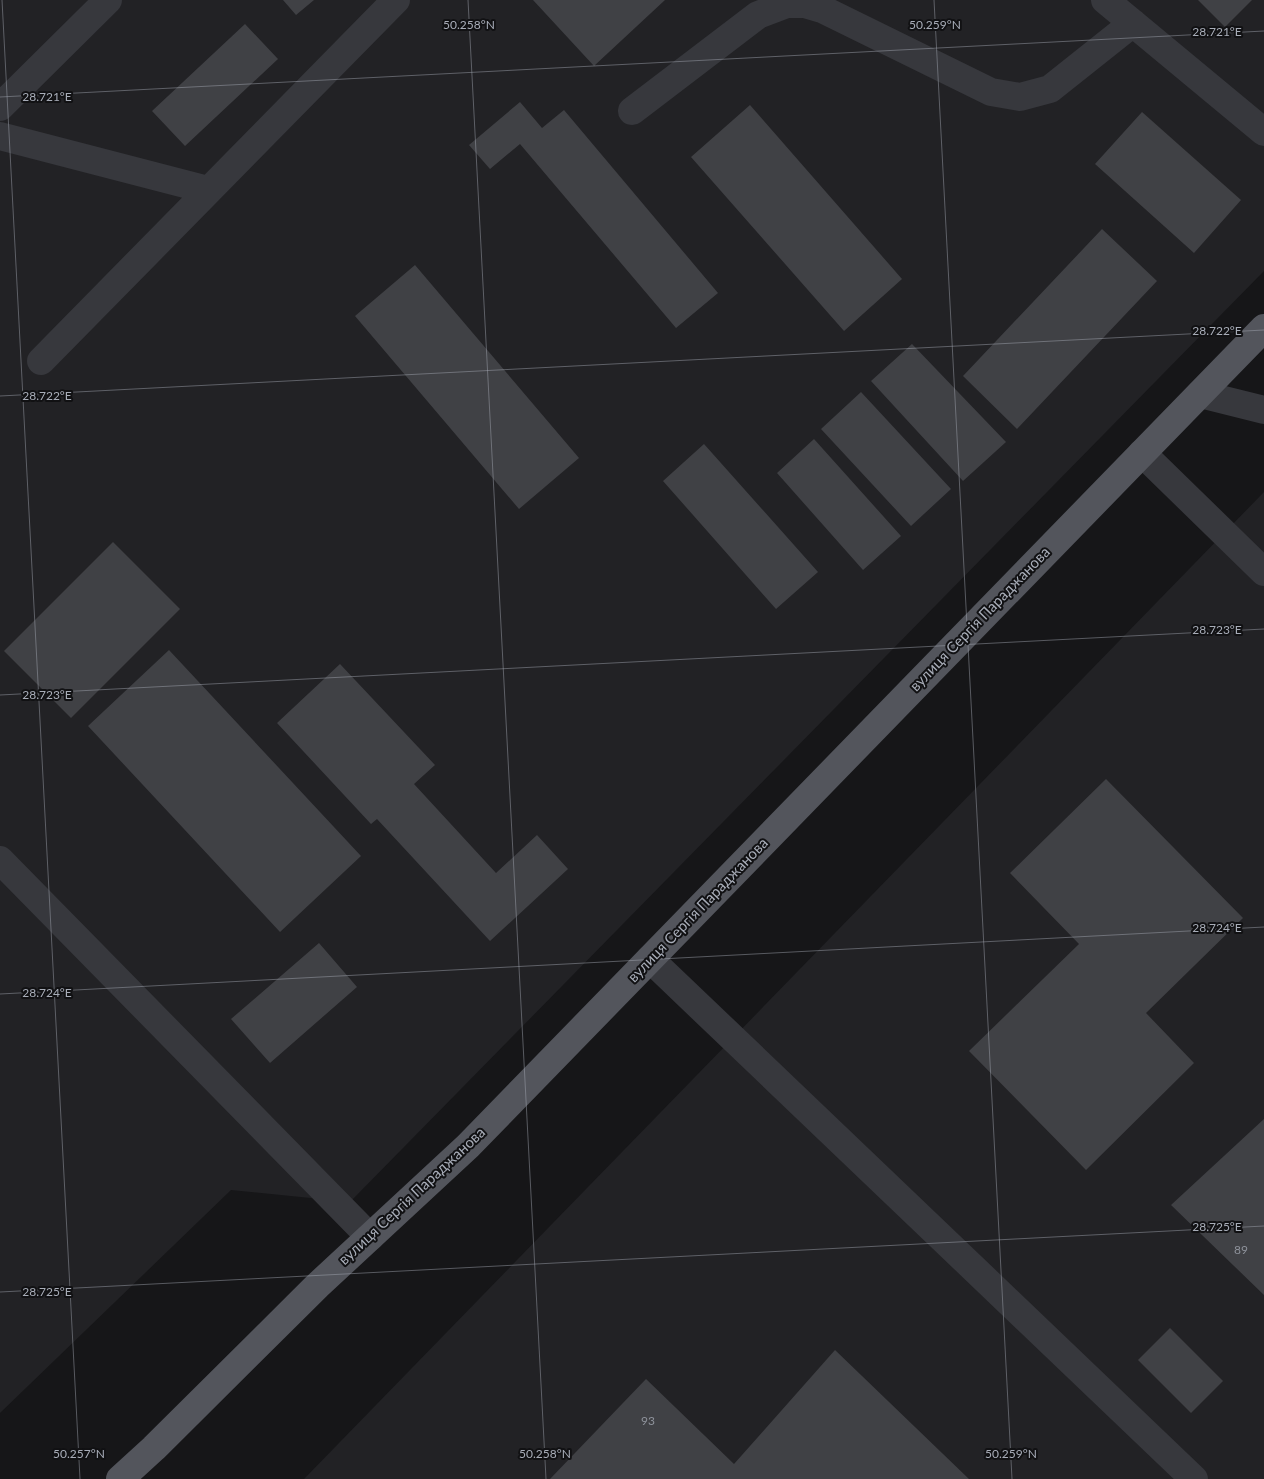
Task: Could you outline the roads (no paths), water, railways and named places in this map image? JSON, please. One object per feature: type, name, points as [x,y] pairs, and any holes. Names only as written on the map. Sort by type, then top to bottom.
[{"type":"main road","name":"вулиця Сергія Параджанова","points":[[120,1479],[138,1468],[154,1448],[317,1286],[468,1146],[1264,328]]},
{"type":"lane","points":[[0,107],[108,0]]},
{"type":"lane","points":[[41,361],[396,0]]},
{"type":"lane","points":[[1105,0],[1264,132]]},
{"type":"lane","points":[[632,111],[758,15],[787,4],[805,4],[822,8],[991,92],[1020,97],[1050,90],[1133,23]]},
{"type":"lane","points":[[0,136],[208,190]]},
{"type":"lane","points":[[1200,394],[1264,410]]},
{"type":"lane","points":[[1142,453],[1264,572]]},
{"type":"lane","points":[[0,860],[370,1237]]},
{"type":"lane","points":[[650,959],[1194,1479]]}]
